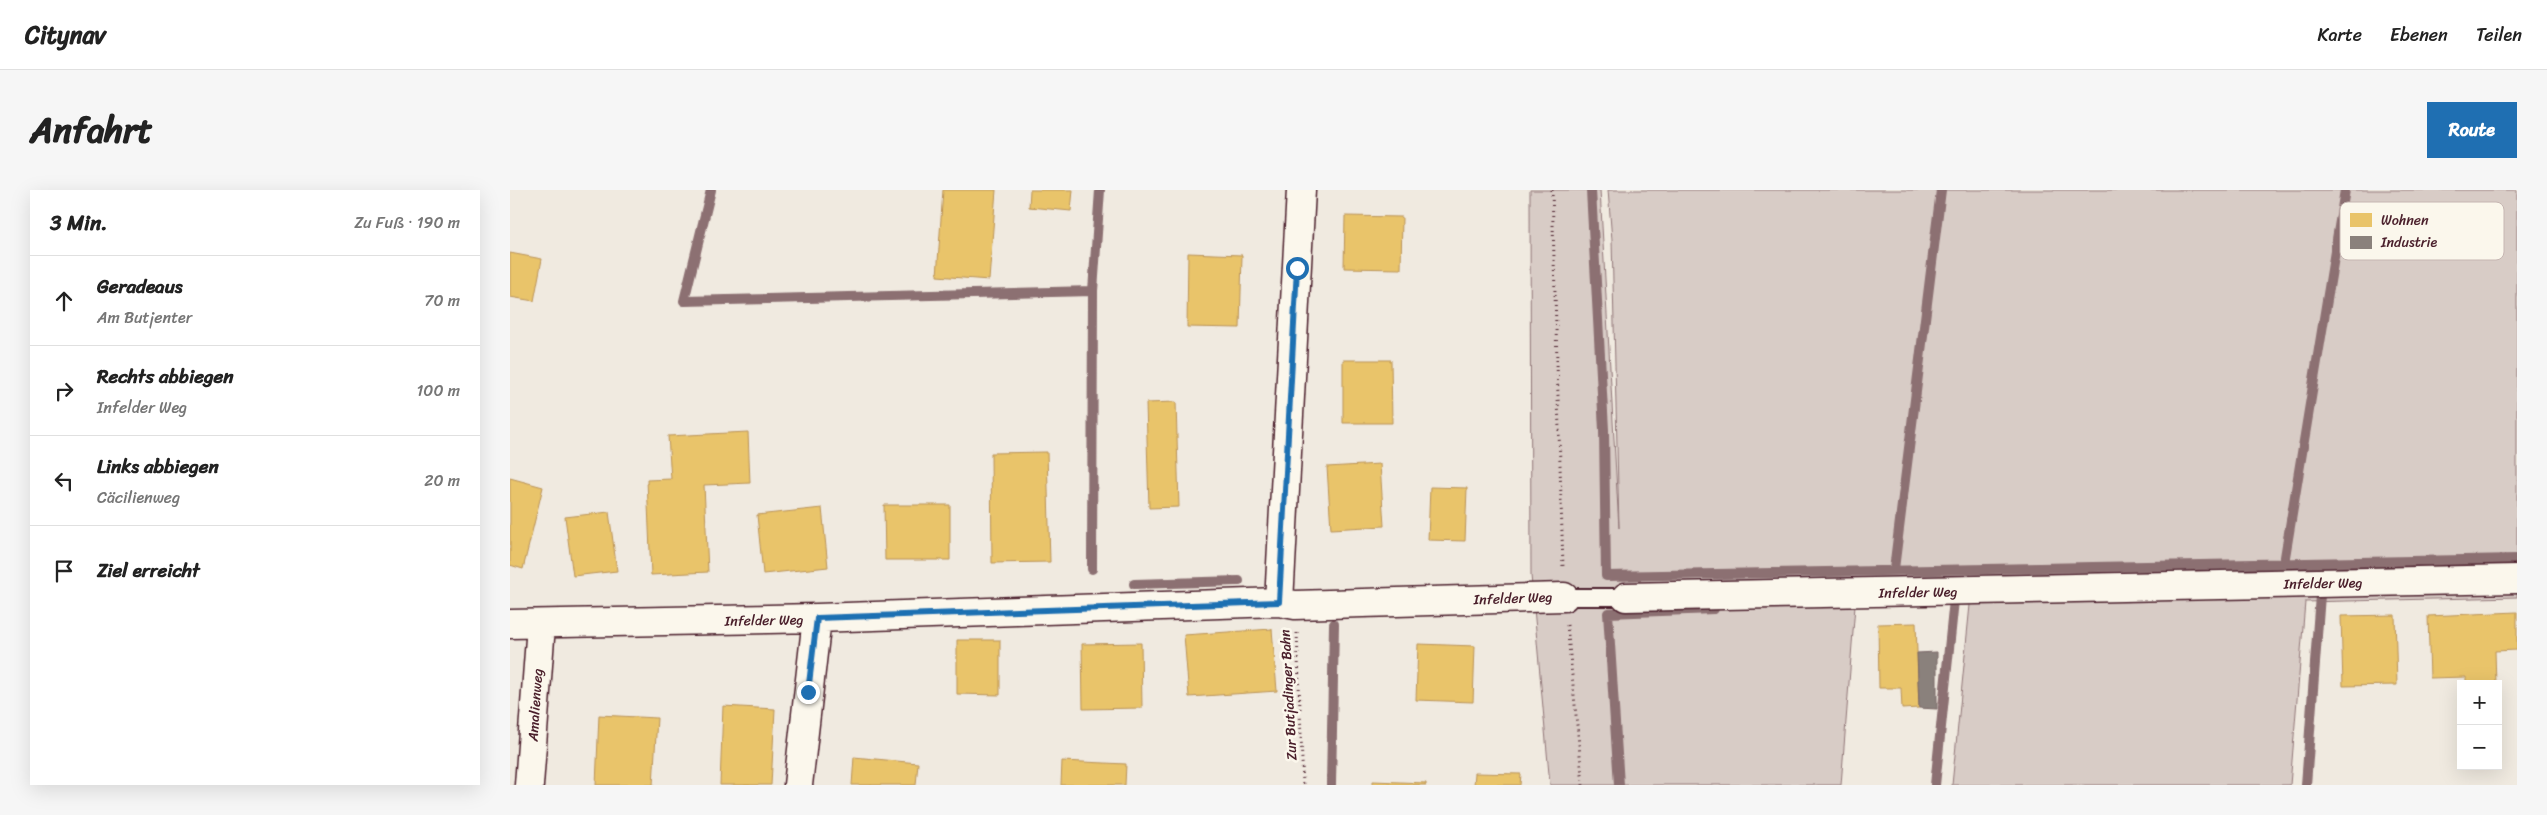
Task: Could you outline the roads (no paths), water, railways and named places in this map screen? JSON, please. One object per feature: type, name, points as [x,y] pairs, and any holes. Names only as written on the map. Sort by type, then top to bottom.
[{"type":"street","points":[[1287,603],[1301,190]]},
{"type":"street","name":"Infelder Weg","points":[[1626,597],[2517,579]]},
{"type":"street","name":"Infelder Weg","points":[[510,624],[541,625],[817,618],[1287,603],[1564,597]]},
{"type":"street","points":[[798,785],[817,618]]},
{"type":"street","name":"Amalienweg","points":[[529,785],[541,625]]},
{"type":"lane","name":"Infelder Weg","points":[[1564,597],[1626,597]]},
{"type":"waterway","points":[[711,190],[684,301],[1093,291],[1092,569]]},
{"type":"waterway","points":[[1093,291],[1100,190]]},
{"type":"waterway","points":[[1591,190],[1604,430],[1606,576],[2517,559]]},
{"type":"waterway","points":[[1894,569],[1941,190]]},
{"type":"waterway","points":[[2343,202],[2345,190]]},
{"type":"waterway","points":[[2284,563],[2340,221]]},
{"type":"waterway","points":[[1134,584],[1239,581]]},
{"type":"waterway","points":[[2306,785],[2320,595]]},
{"type":"waterway","points":[[1935,785],[1954,600]]},
{"type":"waterway","points":[[1619,785],[1608,613],[1714,609]]},
{"type":"waterway","points":[[1331,785],[1334,624]]}]
